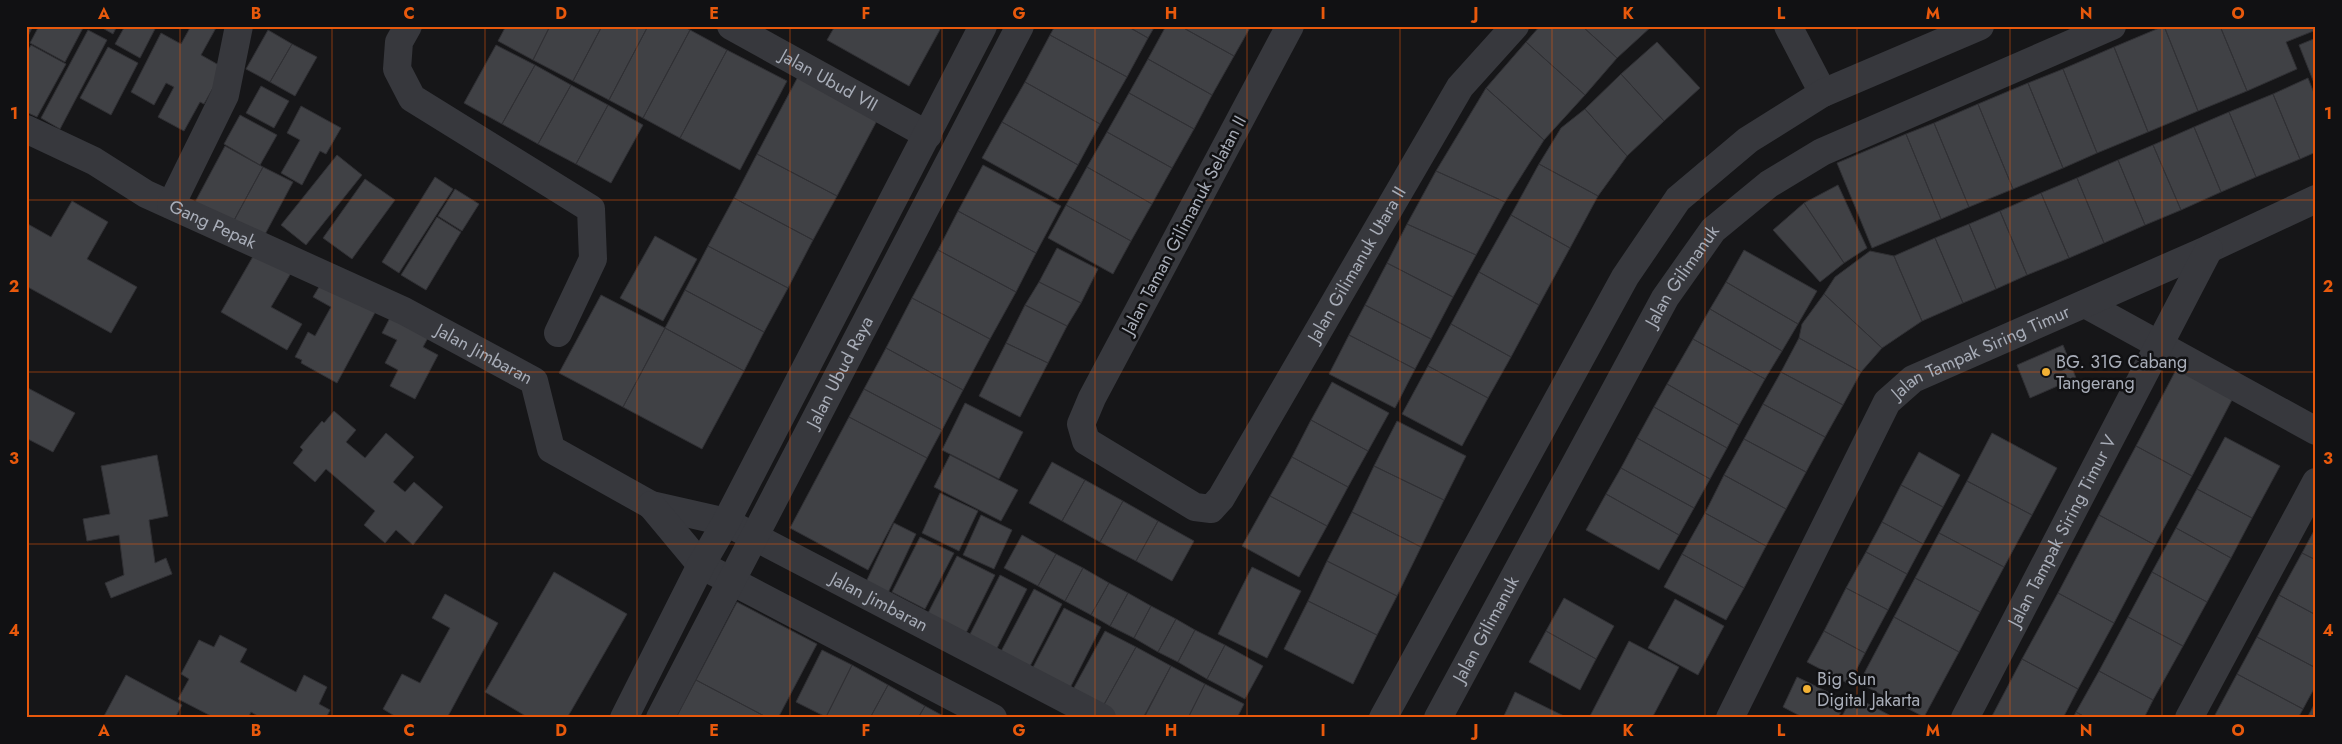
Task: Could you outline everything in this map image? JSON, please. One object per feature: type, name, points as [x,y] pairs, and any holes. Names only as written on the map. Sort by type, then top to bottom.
[{"type":"street","points":[[170,205],[225,95],[239,26]]},
{"type":"street","points":[[408,26],[400,42],[397,69],[412,98],[591,209],[593,259],[558,333]]},
{"type":"street","name":"Jalan Ubud VII","points":[[731,26],[928,135]]},
{"type":"street","name":"Jalan Ubud Raya","points":[[624,718],[983,26]]},
{"type":"street","name":"Jalan Ubud Raya","points":[[660,718],[1020,26]]},
{"type":"street","name":"Jalan Taman Gilimanuk Selatan II","points":[[1211,509],[1195,507],[1086,442],[1081,424],[1092,398],[1290,26]]},
{"type":"street","name":"Jalan Gilimanuk Utara II","points":[[1211,509],[1221,498],[1460,87],[1515,26]]},
{"type":"street","points":[[1788,26],[1823,93]]},
{"type":"street","points":[[1383,718],[1625,277],[1678,199],[1748,140],[1823,93],[1980,26]]},
{"type":"street","name":"Jalan Gilimanuk","points":[[1438,718],[1665,298],[1713,230],[1769,184],[1822,152],[2112,26]]},
{"type":"street","name":"Gang Pepak","points":[[26,129],[94,161],[146,194],[404,311]]},
{"type":"street","name":"Jalan Tampak Siring Timur","points":[[1730,718],[1887,402],[1913,379],[2086,304],[2316,199]]},
{"type":"street","name":"Jalan Tampak Siring Timur V","points":[[1965,718],[2209,249]]},
{"type":"street","points":[[2086,304],[2316,431]]},
{"type":"street","name":"Jalan Jimbaran","points":[[404,311],[534,380],[550,449],[651,505],[726,522],[1102,718]]},
{"type":"street","points":[[750,476],[778,489]]},
{"type":"street","points":[[2189,718],[2316,482]]},
{"type":"street","name":"Jalan Jimbaran","points":[[651,505],[702,565],[993,718]]},
{"type":"building","points":[[26,26],[33,26],[26,40]]},
{"type":"building","points":[[39,26],[84,26],[65,62],[30,43]]},
{"type":"building","points":[[99,26],[117,26],[113,34]]},
{"type":"building","points":[[125,26],[156,27],[140,58],[115,44]]},
{"type":"building","points":[[191,26],[217,26],[201,55],[224,68],[204,104],[200,102],[184,131],[158,117],[174,87],[166,83],[154,105],[131,92],[161,33],[181,44]]},
{"type":"building","points":[[506,26],[550,26],[533,60],[498,41]]},
{"type":"building","points":[[550,26],[602,26],[573,81],[533,60]]},
{"type":"building","points":[[602,26],[648,26],[609,100],[573,81]]},
{"type":"building","points":[[648,26],[683,26],[690,30],[643,118],[609,100]]},
{"type":"building","points":[[835,26],[942,26],[909,86],[827,40]]},
{"type":"building","points":[[1055,26],[1127,26],[1148,38],[1127,77],[1050,35]]},
{"type":"building","points":[[1127,26],[1155,26],[1148,38]]},
{"type":"building","points":[[1166,26],[1180,26],[1234,56],[1212,95],[1148,59]]},
{"type":"building","points":[[1180,26],[1251,26],[1234,56]]},
{"type":"building","points":[[1540,26],[1582,26],[1617,58],[1585,95],[1526,42]]},
{"type":"building","points":[[1582,26],[1652,26],[1617,58]]},
{"type":"building","points":[[2164,26],[2198,111],[2148,132],[2114,47]]},
{"type":"building","points":[[2164,26],[2220,26],[2247,91],[2198,111]]},
{"type":"building","points":[[2220,26],[2316,26],[2316,30],[2286,42],[2297,69],[2247,91]]},
{"type":"building","points":[[88,30],[107,40],[60,129],[41,118]]},
{"type":"building","points":[[268,30],[292,44],[270,82],[246,69]]},
{"type":"building","points":[[690,30],[727,50],[680,138],[643,118]]},
{"type":"building","points":[[1050,35],[1127,77],[1100,124],[1025,82]]},
{"type":"building","points":[[2316,38],[2316,88],[2299,45]]},
{"type":"building","points":[[1526,42],[1585,95],[1544,140],[1486,88]]},
{"type":"building","points":[[1657,42],[1700,88],[1664,121],[1621,74]]},
{"type":"building","points":[[292,44],[317,57],[295,96],[270,82]]},
{"type":"building","points":[[31,45],[66,64],[37,117],[26,112],[26,53]]},
{"type":"building","points":[[496,45],[535,65],[502,124],[464,103]]},
{"type":"building","points":[[108,47],[138,63],[111,115],[80,98]]},
{"type":"building","points":[[2114,47],[2148,132],[2097,153],[2063,69]]},
{"type":"building","points":[[727,50],[787,81],[740,170],[680,138]]},
{"type":"building","points":[[1148,59],[1212,95],[1194,129],[1129,93]]},
{"type":"building","points":[[535,65],[571,85],[538,144],[502,124]]},
{"type":"building","points":[[2063,69],[2097,153],[2063,168],[2028,83]]},
{"type":"building","points":[[801,71],[881,113],[837,196],[757,154]]},
{"type":"building","points":[[1621,74],[1664,121],[1627,156],[1585,109]]},
{"type":"building","points":[[2308,78],[2316,98],[2316,152],[2300,159],[2273,94]]},
{"type":"building","points":[[1025,82],[1100,124],[1078,165],[1002,122]]},
{"type":"building","points":[[2028,83],[2063,168],[2013,189],[1978,104]]},
{"type":"building","points":[[571,85],[608,105],[576,164],[538,144]]},
{"type":"building","points":[[261,86],[289,101],[274,128],[246,113]]},
{"type":"building","points":[[1486,88],[1544,140],[1505,202],[1436,171]]},
{"type":"building","points":[[1129,93],[1194,129],[1172,168],[1107,132]]},
{"type":"building","points":[[2273,94],[2300,159],[2256,177],[2229,112]]},
{"type":"building","points":[[1978,104],[2013,189],[1969,207],[1934,123]]},
{"type":"building","points":[[608,105],[643,125],[611,183],[576,164]]},
{"type":"building","points":[[301,106],[341,128],[326,154],[320,151],[302,185],[281,173],[300,140],[287,133]]},
{"type":"building","points":[[1585,109],[1627,156],[1598,196],[1539,164],[1561,128]]},
{"type":"building","points":[[2229,112],[2256,177],[2221,192],[2194,127]]},
{"type":"building","points":[[240,115],[277,135],[260,165],[224,144]]},
{"type":"building","points":[[1002,122],[1078,165],[1058,200],[982,158]]},
{"type":"building","points":[[1934,123],[1969,207],[1941,219],[1906,134]]},
{"type":"building","points":[[2194,127],[2221,192],[2181,210],[2153,145]]},
{"type":"building","points":[[1107,132],[1172,168],[1152,204],[1087,167]]},
{"type":"building","points":[[1906,134],[1941,219],[1872,248],[1837,163]]},
{"type":"building","points":[[2153,145],[2181,210],[2145,225],[2118,160]]},
{"type":"building","points":[[225,146],[263,167],[232,224],[194,204]]},
{"type":"building","points":[[757,154],[837,196],[813,240],[734,198]]},
{"type":"building","points":[[337,155],[362,175],[306,245],[281,225]]},
{"type":"building","points":[[2118,160],[2145,225],[2104,243],[2077,178]]},
{"type":"building","points":[[1539,164],[1598,196],[1570,248],[1511,215]]},
{"type":"building","points":[[983,165],[1061,206],[1036,253],[958,211]]},
{"type":"building","points":[[263,167],[293,182],[262,240],[232,224]]},
{"type":"building","points":[[1087,167],[1152,204],[1131,241],[1066,205]]},
{"type":"building","points":[[1436,171],[1505,202],[1476,255],[1407,224]]},
{"type":"building","points":[[435,177],[453,189],[399,273],[382,262]]},
{"type":"building","points":[[2077,178],[2104,243],[2069,258],[2041,193]]},
{"type":"building","points":[[365,179],[395,200],[352,259],[323,238]]},
{"type":"building","points":[[1838,185],[1867,248],[1844,263],[1804,203]]},
{"type":"building","points":[[455,189],[479,204],[462,231],[438,216]]},
{"type":"building","points":[[2041,193],[2069,258],[2027,275],[2000,211]]},
{"type":"building","points":[[734,198],[813,240],[788,288],[708,246]]},
{"type":"building","points":[[72,201],[108,222],[87,259],[137,287],[111,333],[26,286],[26,223],[51,237]]},
{"type":"building","points":[[1804,203],[1844,263],[1820,282],[1773,230]]},
{"type":"building","points":[[1066,205],[1131,241],[1113,274],[1048,238]]},
{"type":"building","points":[[958,211],[1036,253],[1016,292],[938,250]]},
{"type":"building","points":[[2000,211],[2027,275],[1996,289],[1969,224]]},
{"type":"building","points":[[1511,215],[1570,248],[1539,305],[1479,272]]},
{"type":"building","points":[[437,217],[461,232],[426,290],[401,275]]},
{"type":"building","points":[[1407,224],[1476,255],[1453,297],[1387,263]]},
{"type":"building","points":[[1969,224],[1996,289],[1963,303],[1935,238]]},
{"type":"building","points":[[655,236],[697,259],[663,321],[620,298]]},
{"type":"building","points":[[1935,238],[1963,303],[1922,321],[1894,256]]},
{"type":"building","points":[[708,246],[788,288],[764,332],[685,290]]},
{"type":"building","points":[[1057,248],[1098,269],[1081,303],[1039,282]]},
{"type":"building","points":[[938,250],[1016,292],[990,339],[912,298]]},
{"type":"building","points":[[1744,250],[1817,291],[1798,324],[1726,282]]},
{"type":"building","points":[[1870,251],[1894,256],[1922,321],[1882,348],[1824,294],[1835,277]]},
{"type":"building","points":[[255,253],[291,273],[271,307],[302,324],[287,350],[221,312]]},
{"type":"building","points":[[1387,263],[1453,297],[1431,339],[1365,305]]},
{"type":"building","points":[[1479,272],[1539,305],[1511,357],[1451,324]]},
{"type":"building","points":[[322,282],[378,307],[337,383],[301,363],[302,360],[295,357],[308,332],[315,336],[331,307],[313,297]]},
{"type":"building","points":[[1039,282],[1081,303],[1067,326],[1025,305]]},
{"type":"building","points":[[1726,282],[1798,324],[1782,351],[1710,309]]},
{"type":"building","points":[[685,290],[764,332],[744,371],[665,328]]},
{"type":"building","points":[[1824,294],[1882,348],[1861,372],[1799,338],[1802,324]]},
{"type":"building","points":[[601,295],[665,328],[623,407],[559,373]]},
{"type":"building","points":[[912,298],[990,339],[963,390],[886,348]]},
{"type":"building","points":[[1025,305],[1067,326],[1048,363],[1006,343]]},
{"type":"building","points":[[1365,305],[1431,339],[1415,369],[1349,335]]},
{"type":"building","points":[[1710,309],[1782,351],[1765,379],[1693,339]]},
{"type":"building","points":[[393,312],[431,332],[423,347],[438,355],[415,399],[390,386],[398,370],[385,363],[397,340],[382,333]]},
{"type":"building","points":[[1451,324],[1511,357],[1488,398],[1428,366]]},
{"type":"building","points":[[665,328],[744,371],[702,449],[623,407]]},
{"type":"building","points":[[1349,335],[1415,369],[1395,408],[1329,374]]},
{"type":"building","points":[[1799,338],[1861,372],[1843,405],[1781,372]]},
{"type":"building","points":[[1693,339],[1765,379],[1739,425],[1667,384]]},
{"type":"building","points":[[1006,343],[1048,363],[1020,417],[979,396]]},
{"type":"building","name":"BG. 31G Cabang Tangerang","points":[[2063,345],[2076,378],[2030,398],[2017,365]]},
{"type":"building","points":[[886,348],[963,390],[942,430],[864,389]]},
{"type":"building","points":[[1428,366],[1488,398],[1462,446],[1402,414]]},
{"type":"building","points":[[2177,368],[2233,398],[2192,476],[2136,446]]},
{"type":"building","points":[[1781,372],[1843,405],[1825,437],[1763,404]]},
{"type":"building","points":[[1332,382],[1389,413],[1368,451],[1311,420]]},
{"type":"building","points":[[1667,384],[1739,425],[1727,448],[1654,407]]},
{"type":"building","points":[[26,387],[75,413],[53,452],[26,438]]},
{"type":"building","points":[[864,389],[942,430],[927,458],[849,417]]},
{"type":"building","points":[[965,403],[1023,432],[999,479],[942,450]]},
{"type":"building","points":[[1763,404],[1825,437],[1806,472],[1744,439]]},
{"type":"building","points":[[1654,407],[1727,448],[1710,479],[1637,438]]},
{"type":"building","points":[[334,411],[356,430],[346,442],[365,458],[386,433],[414,457],[393,482],[405,492],[414,482],[443,507],[413,545],[396,530],[385,543],[364,525],[375,511],[326,469],[315,482],[293,463],[303,450],[300,447],[322,421],[324,423]]},
{"type":"building","points":[[849,417],[927,458],[868,570],[790,528]]},
{"type":"building","points":[[1311,420],[1368,451],[1348,487],[1292,457]]},
{"type":"building","points":[[1397,421],[1466,456],[1444,500],[1374,466]]},
{"type":"building","points":[[1992,433],[2057,468],[2032,515],[1967,481]]},
{"type":"building","points":[[2225,437],[2280,466],[2252,518],[2197,489]]},
{"type":"building","points":[[1637,438],[1710,479],[1694,508],[1621,468]]},
{"type":"building","points":[[1744,439],[1806,472],[1786,509],[1724,475]]},
{"type":"building","points":[[2136,446],[2192,476],[2155,545],[2099,515]]},
{"type":"building","points":[[1919,452],[1960,475],[1943,507],[1901,485]]},
{"type":"building","points":[[157,455],[168,516],[149,520],[155,563],[166,558],[172,574],[111,598],[105,583],[124,575],[119,535],[87,541],[83,519],[110,514],[101,466]]},
{"type":"building","points":[[950,455],[1018,490],[1001,521],[934,487]]},
{"type":"building","points":[[1292,457],[1348,487],[1327,526],[1270,496]]},
{"type":"building","points":[[1052,462],[1085,480],[1062,521],[1029,503]]},
{"type":"building","points":[[1374,466],[1444,500],[1421,547],[1352,512]]},
{"type":"building","points":[[1621,468],[1694,508],[1679,535],[1606,494]]},
{"type":"building","points":[[1724,475],[1786,509],[1766,546],[1705,513]]},
{"type":"building","points":[[1085,480],[1123,501],[1100,542],[1062,521]]},
{"type":"building","points":[[1967,481],[2032,515],[2004,567],[1939,533]]},
{"type":"building","points":[[1901,485],[1943,507],[1923,544],[1882,522]]},
{"type":"building","points":[[2197,489],[2252,518],[2231,558],[2176,528]]},
{"type":"building","points":[[940,493],[978,511],[959,551],[922,533]]},
{"type":"building","points":[[1606,494],[1679,535],[1659,570],[1586,530]]},
{"type":"building","points":[[1270,496],[1327,526],[1299,577],[1242,546]]},
{"type":"building","points":[[1123,501],[1158,521],[1136,561],[1100,542]]},
{"type":"building","points":[[1352,512],[1421,547],[1397,596],[1327,561]]},
{"type":"building","points":[[1705,513],[1766,546],[1744,588],[1682,554]]},
{"type":"building","points":[[981,515],[1012,530],[994,569],[963,555]]},
{"type":"building","points":[[2099,515],[2155,545],[2114,623],[2058,593]]},
{"type":"building","points":[[1158,521],[1194,541],[1172,581],[1136,561]]},
{"type":"building","points":[[1882,522],[1923,544],[1907,574],[1866,552]]},
{"type":"building","points":[[894,523],[916,534],[887,595],[865,584]]},
{"type":"building","points":[[2316,527],[2316,560],[2302,553]]},
{"type":"building","points":[[2176,528],[2231,558],[2207,602],[2152,572]]},
{"type":"building","points":[[1939,533],[2004,567],[1980,612],[1915,578]]},
{"type":"building","points":[[1022,535],[1056,554],[1038,586],[1004,568]]},
{"type":"building","points":[[920,537],[954,553],[925,609],[892,592]]},
{"type":"building","points":[[1866,552],[1907,574],[1888,610],[1846,588]]},
{"type":"building","points":[[2302,553],[2316,560],[2316,615],[2279,595]]},
{"type":"building","points":[[1056,554],[1083,568],[1065,601],[1038,586]]},
{"type":"building","points":[[1682,554],[1744,588],[1726,620],[1664,587]]},
{"type":"building","points":[[957,556],[995,575],[964,637],[926,617]]},
{"type":"building","points":[[1327,561],[1397,596],[1377,635],[1308,601]]},
{"type":"building","points":[[1252,567],[1301,591],[1267,658],[1218,634]]},
{"type":"building","points":[[1083,568],[1109,583],[1091,615],[1065,601]]},
{"type":"building","points":[[554,572],[627,614],[567,718],[529,718],[485,692]]},
{"type":"building","points":[[2152,572],[2207,602],[2183,646],[2128,617]]},
{"type":"building","points":[[1000,575],[1027,589],[992,658],[965,644]]},
{"type":"building","points":[[1915,578],[1980,612],[1959,652],[1894,617]]},
{"type":"building","points":[[1109,583],[1128,593],[1110,626],[1091,615]]},
{"type":"building","points":[[1846,588],[1888,610],[1865,653],[1824,631]]},
{"type":"building","points":[[1034,589],[1062,604],[1027,672],[998,657]]},
{"type":"building","points":[[1128,593],[1151,606],[1134,638],[1110,626]]},
{"type":"building","points":[[2058,593],[2114,623],[2078,689],[2022,659]]},
{"type":"building","points":[[445,594],[498,623],[447,718],[398,718],[383,709],[402,674],[420,683],[450,628],[432,618]]},
{"type":"building","points":[[2279,595],[2316,615],[2316,668],[2257,637]]},
{"type":"building","points":[[1564,598],[1614,626],[1596,659],[1546,631]]},
{"type":"building","points":[[1675,599],[1724,626],[1698,675],[1648,648]]},
{"type":"building","points":[[1308,601],[1377,635],[1353,684],[1284,649]]},
{"type":"building","points":[[737,602],[817,644],[778,718],[768,718],[696,680]]},
{"type":"building","points":[[1151,606],[1176,619],[1158,652],[1134,638]]},
{"type":"building","points":[[1064,608],[1101,627],[1068,692],[1030,673]]},
{"type":"building","points":[[1894,617],[1959,652],[1924,717],[1859,683]]},
{"type":"building","points":[[2128,617],[2183,646],[2153,700],[2099,671]]},
{"type":"building","points":[[1176,619],[1195,630],[1178,662],[1158,652]]},
{"type":"building","points":[[1195,630],[1225,645],[1207,679],[1178,662]]},
{"type":"building","points":[[1105,631],[1136,647],[1101,710],[1071,693]]},
{"type":"building","points":[[1546,631],[1596,659],[1580,690],[1529,662]]},
{"type":"building","points":[[1824,631],[1865,653],[1849,684],[1807,662]]},
{"type":"building","points":[[220,635],[247,649],[240,662],[296,692],[304,675],[327,687],[319,704],[330,710],[326,718],[261,718],[251,712],[248,718],[215,718],[178,699],[189,679],[181,674],[199,640],[214,647]]},
{"type":"building","points":[[2257,637],[2316,668],[2316,685],[2303,709],[2237,674]]},
{"type":"building","points":[[1629,641],[1679,667],[1652,718],[1589,718]]},
{"type":"building","points":[[1225,645],[1263,666],[1245,699],[1207,679]]},
{"type":"building","points":[[1136,647],[1171,666],[1143,718],[1116,718],[1101,710]]},
{"type":"building","points":[[822,650],[852,665],[826,717],[796,702]]},
{"type":"building","points":[[2022,659],[2078,689],[2063,718],[1991,718]]},
{"type":"building","points":[[852,665],[888,685],[870,718],[826,717]]},
{"type":"building","points":[[1171,666],[1205,684],[1188,718],[1144,718]]},
{"type":"building","points":[[2099,671],[2153,700],[2144,718],[2087,718],[2076,712]]},
{"type":"building","points":[[2237,674],[2303,709],[2298,718],[2220,718],[2215,715]]},
{"type":"building","points":[[126,675],[182,705],[175,718],[103,718]]},
{"type":"building","name":"Big Sun Digital Jakarta","points":[[1797,677],[1846,701],[1838,718],[1804,718],[1783,707]]},
{"type":"building","points":[[696,680],[768,718],[676,718]]},
{"type":"building","points":[[1205,684],[1244,704],[1237,718],[1188,718]]},
{"type":"building","points":[[888,685],[925,706],[918,718],[870,718]]},
{"type":"building","points":[[1515,692],[1568,718],[1503,718]]},
{"type":"building","points":[[1853,696],[1895,718],[1841,718]]},
{"type":"building","points":[[2316,701],[2316,718],[2307,718]]},
{"type":"building","points":[[925,706],[947,718],[918,718]]},
{"type":"building","points":[[2076,712],[2087,718],[2073,718]]},
{"type":"place","name":"BG. 31G Cabang Tangerang","points":[[2046,372]]},
{"type":"place","name":"Big Sun Digital Jakarta","points":[[1807,689]]}]
